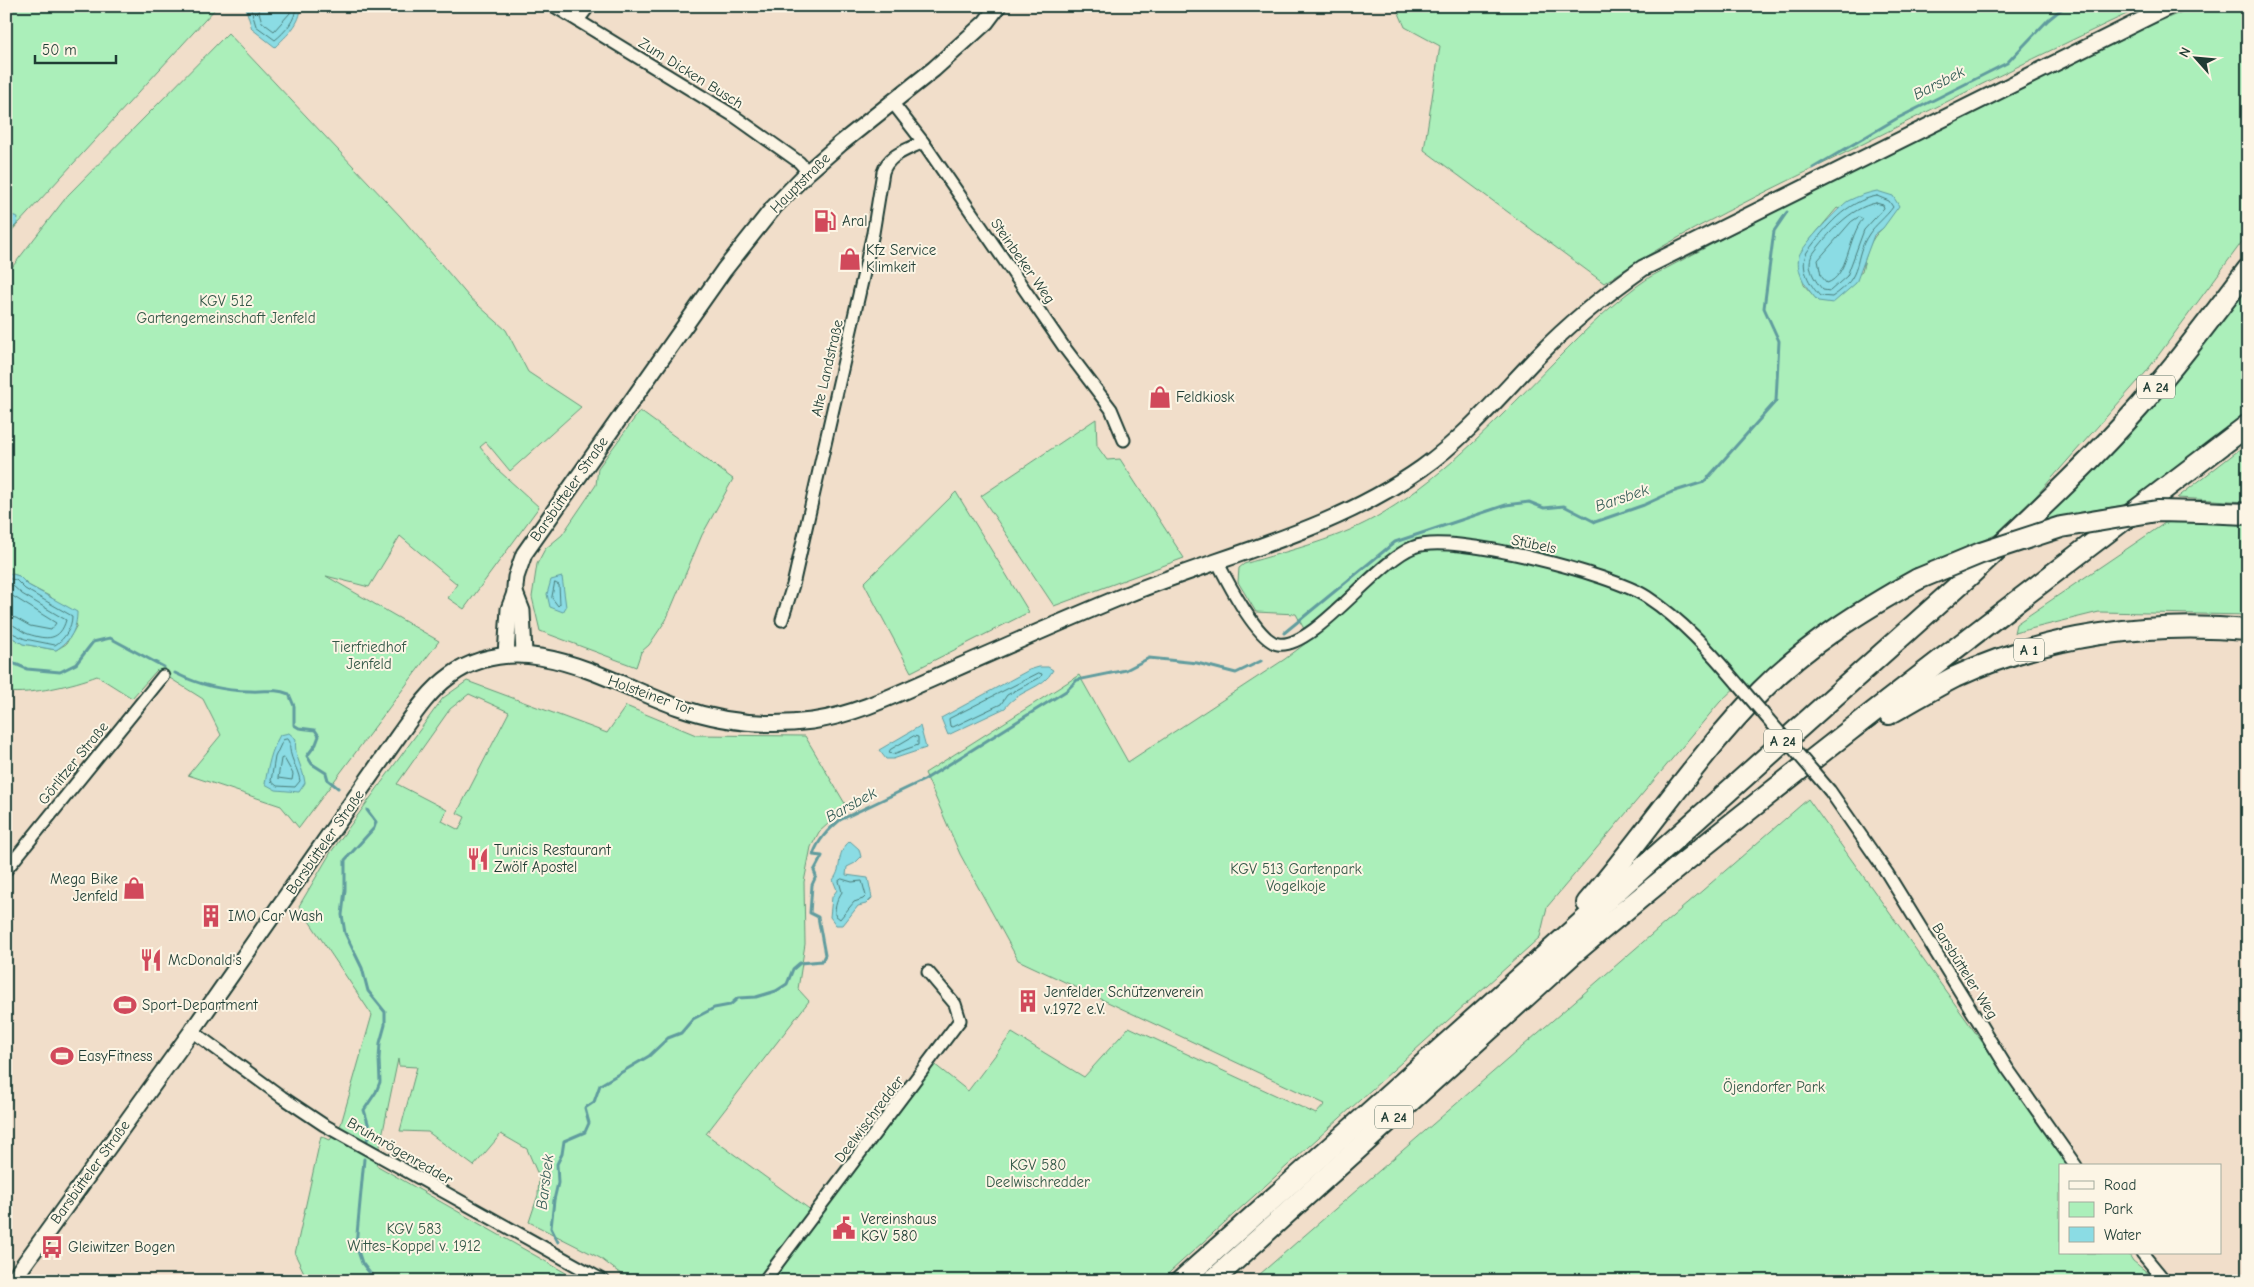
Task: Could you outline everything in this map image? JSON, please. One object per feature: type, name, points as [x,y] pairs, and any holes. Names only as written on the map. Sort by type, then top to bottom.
[{"type":"highway","name":"A 24","points":[[1181,1281],[1970,575],[2053,496],[2139,407],[2201,332],[2248,268]]},
{"type":"highway","name":"A 24","points":[[1212,1281],[1575,952],[1830,747],[2248,425]]},
{"type":"highway","name":"A 24","points":[[1512,985],[1607,880],[1699,761],[1762,690],[1808,648],[1884,598],[1918,579],[1981,552],[2061,527],[2157,511],[2248,514]]},
{"type":"highway","name":"A 1","points":[[1830,747],[1954,678],[1996,660],[2049,644],[2114,632],[2173,627],[2248,630]]},
{"type":"main road","name":"Hauptstraße","points":[[638,392],[724,270],[774,207],[808,172],[986,22],[998,6]]},
{"type":"main road","name":"Holsteiner Tor","points":[[524,654],[571,665],[681,708],[755,724],[810,721],[868,707],[1130,593],[1218,563],[1332,520],[1377,497],[1420,469],[1483,416],[1562,332],[1598,300],[1643,268],[2170,6]]},
{"type":"main road","name":"Barsbütteler Straße","points":[[506,655],[509,609],[515,593],[516,577],[524,554],[638,392]]},
{"type":"main road","name":"Barsbütteler Straße","points":[[12,1281],[192,1031],[423,702],[448,677],[460,669],[484,660],[506,655],[524,654],[522,612],[515,593]]},
{"type":"street","name":"Zum Dicken Busch","points":[[554,6],[734,116],[799,162],[808,172]]},
{"type":"street","points":[[578,20],[589,6]]},
{"type":"street","name":"Steinbeker Weg","points":[[892,102],[923,142],[1064,347],[1111,409],[1124,440]]},
{"type":"street","name":"Alte Landstraße","points":[[782,620],[793,585],[867,259],[883,172],[886,163],[892,156],[923,142]]},
{"type":"street","name":"Stübels","points":[[1218,563],[1234,593],[1264,635],[1276,644],[1293,643],[1309,633],[1393,560],[1412,547],[1442,544],[1476,548],[1567,566],[1618,584],[1645,596],[1674,615],[1737,683],[1830,791]]},
{"type":"street","name":"Görlitzer Straße","points":[[6,870],[163,676]]},
{"type":"street","name":"Barsbütteler Weg","points":[[1830,791],[1887,872],[2007,1068],[2075,1164]]},
{"type":"street","name":"Deelwischredder","points":[[764,1281],[960,1020],[955,1004],[928,972]]},
{"type":"street","name":"Bruhnrögenredder","points":[[192,1031],[282,1097],[324,1125],[604,1281]]},
{"type":"street","points":[[2143,1254],[2165,1281]]},
{"type":"green space","points":[[6,6],[209,6],[215,9],[6,237]]},
{"type":"green space","points":[[1396,6],[2144,6],[1725,212],[1663,246],[1604,283],[1424,150],[1440,46],[1405,27]]},
{"type":"green space","points":[[2196,6],[2248,6],[2248,232],[2146,372],[2036,496],[1995,535],[1888,583],[1805,641],[1751,691],[1743,680],[1720,702],[1547,907],[1540,937],[1160,1281],[630,1281],[600,1258],[529,1222],[538,1195],[539,1177],[527,1149],[501,1134],[474,1166],[428,1132],[400,1131],[417,1067],[399,1066],[398,1059],[376,1165],[580,1281],[308,1281],[295,1254],[321,1136],[330,1140],[341,1124],[372,1015],[299,906],[331,852],[443,698],[467,681],[607,733],[626,706],[696,735],[805,736],[847,807],[819,832],[811,847],[804,882],[805,944],[798,989],[809,1001],[706,1134],[819,1216],[934,1064],[968,1091],[1012,1033],[1084,1077],[1129,1027],[1316,1114],[1325,1104],[1018,960],[960,854],[925,773],[1079,675],[1128,762],[1285,659],[1310,640],[1296,614],[1256,612],[1238,582],[1239,568],[1244,564],[1333,537],[1367,522],[1407,497],[1474,442],[1601,316],[1650,277],[1905,142],[2059,64]],"holes":[[[1837,208],[1883,228],[1871,242],[1862,272],[1818,301],[1804,285],[1799,258],[1810,240]],[[469,694],[509,712],[457,813],[465,817],[459,830],[442,821],[447,810],[397,784],[450,709]]]},
{"type":"green space","name":"KGV 512 Gartengemeinschaft Jenfeld","points":[[228,33],[401,217],[469,297],[506,330],[528,372],[581,407],[510,471],[486,442],[480,447],[498,470],[539,507],[464,609],[448,598],[457,584],[400,536],[369,587],[326,576],[439,641],[299,828],[281,806],[188,775],[221,735],[203,699],[157,670],[132,698],[97,676],[52,689],[16,693],[6,692],[6,634],[23,644],[56,650],[66,644],[77,625],[51,597],[28,585],[19,576],[6,572],[6,275],[68,195]]},
{"type":"green space","points":[[2248,283],[2248,415],[2130,504],[2036,523]]},
{"type":"green space","points":[[640,411],[733,479],[702,535],[666,620],[649,645],[641,652],[636,667],[540,631],[532,597],[537,564],[545,549],[562,535],[596,485],[598,468]]},
{"type":"green space","points":[[1096,419],[1097,446],[1107,460],[1120,459],[1184,558],[1054,606],[981,496]]},
{"type":"green space","points":[[2248,443],[2248,502],[2177,498]]},
{"type":"green space","points":[[956,492],[1029,612],[911,672],[864,583]]},
{"type":"green space","points":[[2183,521],[2248,524],[2248,615],[2099,612],[2014,633],[2016,624],[2165,523]]},
{"type":"green space","name":"Öjendorfer Park","points":[[1808,799],[2070,1164],[2059,1164],[2059,1254],[2129,1254],[2133,1261],[2158,1281],[1252,1281]]},
{"type":"water","points":[[241,6],[301,6],[296,24],[275,47],[252,29],[246,9]]},
{"type":"water","points":[[1877,191],[1893,196],[1899,206],[1883,228],[1874,235],[1856,283],[1833,303],[1818,301],[1801,275],[1798,262],[1799,256],[1821,227],[1848,201]]},
{"type":"water","points":[[11,215],[18,217],[17,224],[6,235],[6,217]]},
{"type":"water","points":[[6,572],[19,576],[28,585],[77,612],[76,623],[66,643],[56,650],[23,644],[6,634]]},
{"type":"water","points":[[562,577],[566,607],[563,612],[550,607],[547,594],[551,580]]},
{"type":"water","points":[[1048,667],[1053,670],[1037,686],[1016,697],[1005,708],[948,735],[941,718],[1029,670]]},
{"type":"water","points":[[920,726],[926,748],[893,759],[886,759],[879,750]]},
{"type":"water","points":[[289,733],[296,739],[297,756],[304,777],[305,783],[299,792],[276,790],[265,784],[274,747],[280,735]]},
{"type":"water","points":[[850,841],[859,849],[861,857],[847,867],[846,875],[868,878],[872,898],[866,904],[858,906],[843,925],[836,925],[830,917],[832,897],[837,890],[833,880],[838,870],[842,851]]},
{"type":"waterway","name":"Barsbek","points":[[1813,168],[1896,119],[2007,63],[2048,20],[2065,6]]},
{"type":"waterway","name":"Barsbek","points":[[1284,633],[1395,542],[1506,505],[1529,502],[1544,508],[1564,506],[1595,522],[1644,505],[1672,492],[1704,482],[1776,401],[1779,341],[1764,308],[1774,231],[1787,212]]},
{"type":"waterway","points":[[6,660],[27,669],[60,672],[76,664],[93,642],[110,638],[164,667]]},
{"type":"waterway","name":"Barsbek","points":[[558,1242],[551,1228],[558,1183],[557,1164],[562,1154],[564,1141],[585,1132],[589,1123],[585,1108],[594,1102],[600,1085],[649,1056],[668,1038],[681,1033],[693,1019],[714,1008],[730,1005],[738,998],[756,997],[776,991],[787,984],[793,969],[800,963],[822,961],[825,955],[818,917],[810,913],[812,885],[816,876],[814,871],[822,856],[813,855],[824,836],[840,820],[924,780],[1066,691],[1077,680],[1126,670],[1149,658],[1197,663],[1236,673],[1261,661]]},
{"type":"waterway","points":[[175,673],[193,681],[221,688],[240,691],[274,691],[289,694],[294,706],[294,725],[299,728],[315,730],[319,736],[316,744],[307,756],[312,764],[326,773],[328,780],[338,788]]},
{"type":"waterway","points":[[367,810],[376,822],[374,828],[345,860],[345,890],[342,915],[345,933],[362,968],[368,991],[385,1012],[385,1025],[380,1043],[380,1082],[364,1110],[370,1130],[367,1140]]},
{"type":"waterway","points":[[364,1159],[356,1245],[362,1263],[376,1281]]},
{"type":"waterway","name":"Barsbek","points":[[559,1281],[560,1274]]},
{"type":"place","name":"Aral","points":[[825,221]]},
{"type":"place","name":"Kfz Service Klimkeit","points":[[850,259]]},
{"type":"place","name":"Feldkiosk","points":[[1160,397]]},
{"type":"place","name":"Tunicis Restaurant Zwölf Apostel","points":[[478,859]]},
{"type":"place","name":"Mega Bike Jenfeld","points":[[134,888]]},
{"type":"place","name":"IMO Car Wash","points":[[211,916]]},
{"type":"place","name":"McDonald's","points":[[151,960]]},
{"type":"place","name":"Jenfelder Schützenverein v.1972 e.V.","points":[[1028,1001]]},
{"type":"place","name":"Sport-Department","points":[[125,1005]]},
{"type":"place","name":"EasyFitness","points":[[62,1056]]},
{"type":"place","name":"Vereinshaus KGV 580","points":[[844,1228]]},
{"type":"place","name":"Gleiwitzer Bogen","points":[[52,1247]]},
{"type":"park label","name":"Tierfriedhof Jenfeld","points":[[369,656]]},
{"type":"park label","name":"KGV 513 Gartenpark Vogelkoje","points":[[1296,878]]},
{"type":"park label","name":"KGV 580 Deelwischredder","points":[[1038,1174]]},
{"type":"park label","name":"KGV 583 Wittes-Koppel v. 1912","points":[[414,1238]]}]
